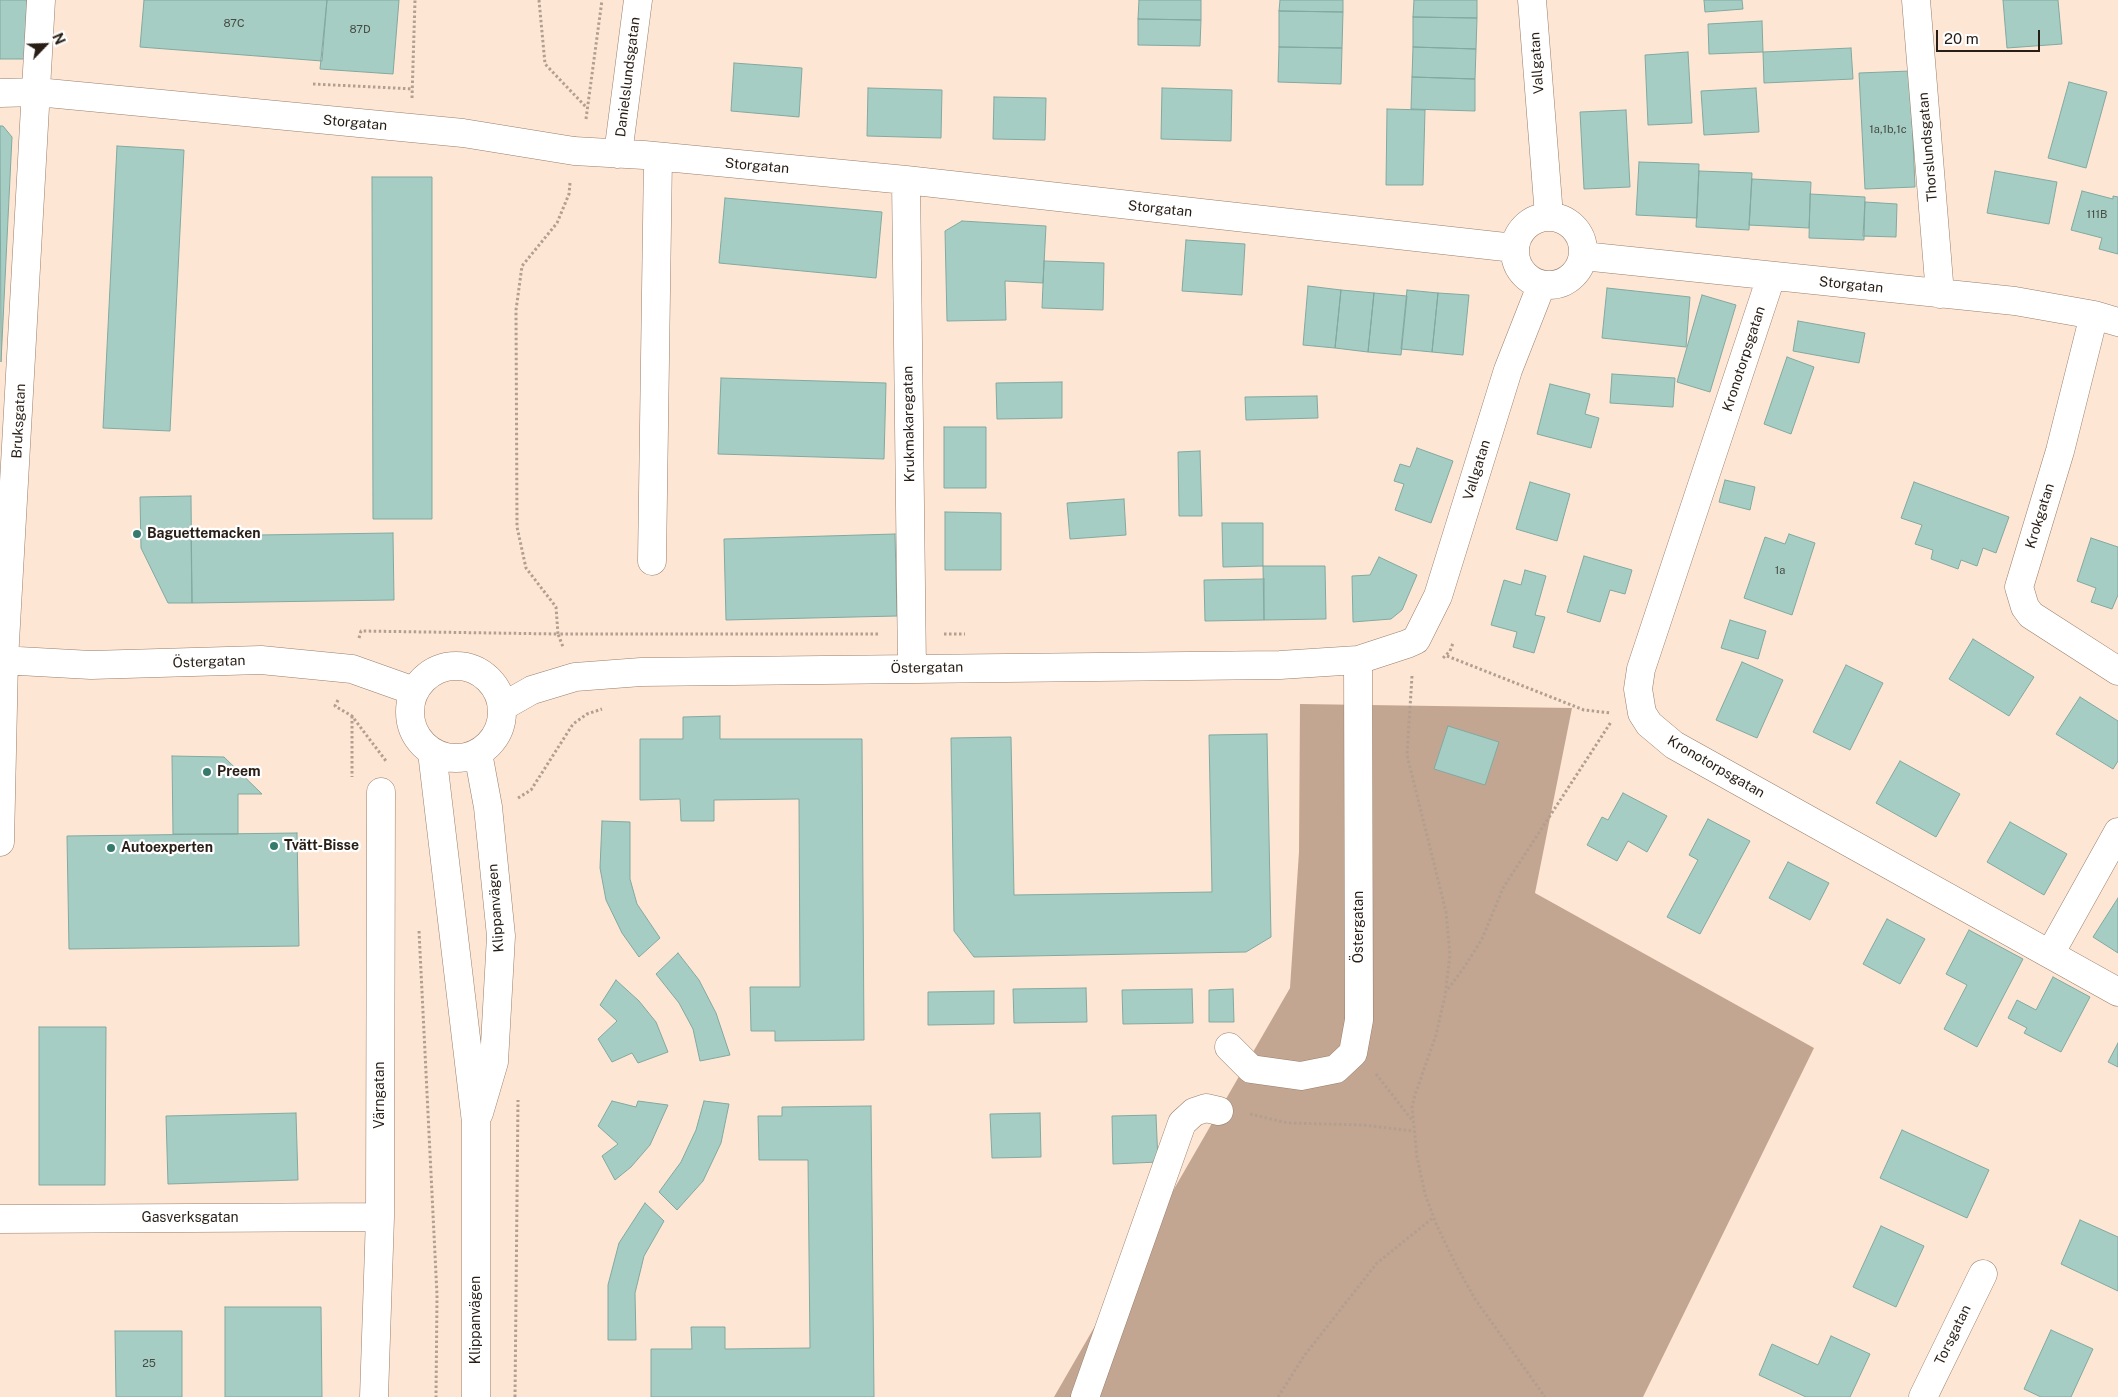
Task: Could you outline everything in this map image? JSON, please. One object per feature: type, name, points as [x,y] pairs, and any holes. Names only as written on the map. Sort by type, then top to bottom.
[{"type":"street","name":"Bruksgatan","points":[[0,842],[2,660],[42,0]]},
{"type":"street","name":"Danielslundsgatan","points":[[618,154],[638,0]]},
{"type":"street","name":"Vallgatan","points":[[1532,0],[1549,216]]},
{"type":"street","name":"Thorslundsgatan","points":[[1916,0],[1940,294]]},
{"type":"street","name":"Storgatan","points":[[0,93],[37,92],[463,133],[574,151],[906,180],[1514,248]]},
{"type":"street","points":[[652,561],[658,157]]},
{"type":"street","name":"Krukmakaregatan","points":[[906,180],[912,668]]},
{"type":"street","points":[[1549,216],[1568,222],[1574,229],[1580,237],[1583,256],[1576,274],[1560,285],[1541,286],[1526,278],[1516,264],[1514,248],[1520,232],[1532,221],[1549,216]]},
{"type":"street","name":"Storgatan","points":[[1583,256],[2015,301],[2106,319]]},
{"type":"street","name":"Kronotorpsgatan","points":[[1772,277],[1641,669],[1638,689],[1629,710],[1642,713],[1648,724],[1674,744],[2118,992]]},
{"type":"street","name":"Vallgatan","points":[[1402,645],[1416,640],[1438,596],[1508,370],[1541,286]]},
{"type":"street","name":"Krokgatan","points":[[2106,319],[2060,451],[2019,587],[2025,607],[2031,614],[2118,671]]},
{"type":"street","name":"Östergatan","points":[[502,706],[532,690],[575,677],[641,672],[1280,665],[1358,660],[1402,645]]},
{"type":"street","name":"Östergatan","points":[[2,660],[91,665],[261,660],[352,669],[414,691]]},
{"type":"street","name":"Östergatan","points":[[1229,1047],[1251,1068],[1301,1076],[1336,1069],[1353,1053],[1359,1020],[1358,660]]},
{"type":"street","points":[[459,666],[477,670],[496,689],[502,706],[502,718],[495,738],[478,753],[460,758],[441,756],[432,752],[420,740],[412,726],[410,708],[414,691],[419,683],[433,671],[441,668],[459,666]]},
{"type":"street","name":"Klippanvägen","points":[[432,752],[476,1122],[476,1397]]},
{"type":"street","name":"Klippanvägen","points":[[476,1122],[494,1062],[501,936],[488,807],[478,753]]},
{"type":"street","name":"Värngatan","points":[[374,1397],[380,1217],[380,792]]},
{"type":"street","points":[[2050,954],[2118,832]]},
{"type":"street","points":[[1085,1397],[1182,1123],[1194,1112],[1206,1108],[1219,1111]]},
{"type":"street","name":"Gasverksgatan","points":[[0,1218],[380,1217]]},
{"type":"street","name":"Torsgatan","points":[[1923,1397],[1983,1274]]},
{"type":"path","points":[[411,128],[416,0]]},
{"type":"path","points":[[539,0],[545,64],[586,108],[602,0]]},
{"type":"path","points":[[574,151],[569,194],[558,223],[522,266],[516,310],[518,527],[526,568],[556,608],[558,634],[591,712]]},
{"type":"path","points":[[335,706],[352,669],[361,631],[558,634]]},
{"type":"path","points":[[1446,656],[1584,710],[1629,710]]},
{"type":"path","points":[[1412,671],[1407,755],[1446,912],[1450,955],[1446,990],[1436,1035],[1415,1095],[1412,1121],[1413,1131],[1425,1194],[1434,1217],[1475,1299],[1545,1397]]},
{"type":"path","points":[[1446,990],[1463,969],[1482,939],[1503,888],[1629,710]]},
{"type":"path","points":[[352,716],[352,790],[380,792]]},
{"type":"path","points":[[418,922],[437,1295],[436,1397]]},
{"type":"path","points":[[1354,1047],[1412,1121]]},
{"type":"path","points":[[1219,1111],[1264,1116],[1288,1123],[1363,1125],[1413,1131]]},
{"type":"path","points":[[1278,1397],[1304,1356],[1377,1263],[1434,1217]]},
{"type":"shaded area","points":[[1300,704],[1572,708],[1535,893],[1814,1048],[1643,1397],[1054,1397],[1290,988],[1299,852]]},
{"type":"building","points":[[0,0],[27,0],[25,59],[0,59]]},
{"type":"building","points":[[144,0],[327,0],[322,61],[140,47]]},
{"type":"building","points":[[327,0],[399,0],[393,74],[320,69]]},
{"type":"building","points":[[1139,0],[1201,0],[1201,20],[1138,19]]},
{"type":"building","points":[[1280,0],[1343,0],[1343,12],[1279,11]]},
{"type":"building","points":[[1414,0],[1477,0],[1477,18],[1413,17]]},
{"type":"building","points":[[1704,0],[1742,0],[1743,9],[1705,12]]},
{"type":"building","points":[[2003,0],[2058,0],[2062,44],[2007,48]]},
{"type":"building","points":[[1279,11],[1343,12],[1342,48],[1279,47]]},
{"type":"building","points":[[1413,17],[1477,18],[1476,49],[1413,47]]},
{"type":"building","points":[[1138,19],[1201,20],[1200,46],[1138,45]]},
{"type":"building","points":[[1762,21],[1763,52],[1709,54],[1708,24]]},
{"type":"building","points":[[1279,47],[1342,48],[1341,84],[1278,82]]},
{"type":"building","points":[[1413,47],[1476,49],[1475,79],[1412,77]]},
{"type":"building","points":[[1851,48],[1853,79],[1764,83],[1763,52]]},
{"type":"building","points":[[1688,52],[1692,123],[1648,125],[1645,55]]},
{"type":"building","points":[[734,63],[802,68],[799,117],[731,111]]},
{"type":"building","points":[[1910,71],[1915,187],[1865,189],[1859,73]]},
{"type":"building","points":[[1412,77],[1475,79],[1475,111],[1411,109]]},
{"type":"building","points":[[2069,82],[2107,92],[2086,168],[2048,158]]},
{"type":"building","points":[[868,88],[942,90],[941,138],[867,136]]},
{"type":"building","points":[[1162,88],[1232,90],[1231,141],[1161,139]]},
{"type":"building","points":[[1756,88],[1759,132],[1704,135],[1701,91]]},
{"type":"building","points":[[994,97],[1046,98],[1045,140],[993,139]]},
{"type":"building","points":[[1387,109],[1425,110],[1423,185],[1386,185]]},
{"type":"building","points":[[1626,110],[1630,187],[1584,189],[1580,112]]},
{"type":"building","points":[[0,126],[3,126],[12,137],[1,362]]},
{"type":"building","points":[[117,146],[184,150],[170,431],[103,428]]},
{"type":"building","points":[[1639,162],[1699,164],[1697,218],[1636,215]]},
{"type":"building","points":[[1699,171],[1752,173],[1749,230],[1696,227]]},
{"type":"building","points":[[1995,171],[2057,182],[2049,224],[1987,213]]},
{"type":"building","points":[[372,177],[432,177],[432,519],[373,519]]},
{"type":"building","points":[[1752,179],[1811,182],[1809,228],[1749,225]]},
{"type":"building","points":[[2082,191],[2113,199],[2113,196],[2118,197],[2118,254],[2099,249],[2102,238],[2071,230]]},
{"type":"building","points":[[1810,194],[1865,197],[1864,240],[1809,238]]},
{"type":"building","points":[[725,198],[882,212],[876,278],[719,263]]},
{"type":"building","points":[[1865,202],[1897,204],[1896,237],[1863,236]]},
{"type":"building","points":[[962,221],[1046,226],[1043,283],[1005,281],[1006,320],[947,321],[945,231]]},
{"type":"building","points":[[1186,240],[1245,244],[1242,295],[1182,291]]},
{"type":"building","points":[[1044,261],[1104,263],[1103,310],[1042,308]]},
{"type":"building","points":[[1308,286],[1341,290],[1335,348],[1303,345]]},
{"type":"building","points":[[1607,288],[1690,297],[1686,347],[1602,338]]},
{"type":"building","points":[[1341,290],[1374,293],[1368,352],[1335,348]]},
{"type":"building","points":[[1407,290],[1438,293],[1432,352],[1401,349]]},
{"type":"building","points":[[1374,293],[1407,296],[1401,355],[1368,352]]},
{"type":"building","points":[[1438,293],[1469,295],[1463,355],[1432,352]]},
{"type":"building","points":[[1702,295],[1736,305],[1710,392],[1677,382]]},
{"type":"building","points":[[1798,321],[1865,333],[1859,363],[1793,351]]},
{"type":"building","points":[[1787,357],[1814,367],[1791,434],[1764,424]]},
{"type":"building","points":[[1612,374],[1675,378],[1673,407],[1610,403]]},
{"type":"building","points":[[721,378],[886,383],[884,459],[718,454]]},
{"type":"building","points":[[1062,382],[1062,418],[997,419],[996,383]]},
{"type":"building","points":[[1550,384],[1590,394],[1585,414],[1599,418],[1591,448],[1537,434]]},
{"type":"building","points":[[1317,396],[1318,418],[1246,420],[1245,397]]},
{"type":"building","points":[[944,427],[986,427],[986,488],[944,488]]},
{"type":"building","points":[[1417,448],[1453,461],[1431,523],[1395,510],[1404,484],[1394,481],[1400,464],[1410,467]]},
{"type":"building","points":[[1200,451],[1202,516],[1179,516],[1178,452]]},
{"type":"building","points":[[1725,480],[1755,487],[1750,510],[1719,502]]},
{"type":"building","points":[[1530,482],[1570,494],[1557,541],[1516,529]]},
{"type":"building","points":[[1914,482],[2009,517],[1996,553],[1983,548],[1977,566],[1961,560],[1958,569],[1931,559],[1933,550],[1915,544],[1922,525],[1901,518]]},
{"type":"building","points":[[191,496],[192,603],[168,603],[141,548],[140,497]]},
{"type":"building","points":[[1124,499],[1126,535],[1070,539],[1067,503]]},
{"type":"building","points":[[945,512],[1001,513],[1001,570],[945,570]]},
{"type":"building","points":[[1222,523],[1263,523],[1263,566],[1223,567]]},
{"type":"building","points":[[393,533],[394,600],[192,603],[191,536]]},
{"type":"building","points":[[895,534],[897,616],[726,620],[724,539]]},
{"type":"building","points":[[1789,534],[1815,543],[1792,615],[1744,598],[1765,537],[1785,544]]},
{"type":"building","points":[[2091,538],[2118,547],[2118,595],[2112,609],[2091,602],[2096,588],[2077,581]]},
{"type":"building","points":[[1584,556],[1632,570],[1625,594],[1610,590],[1600,622],[1567,612]]},
{"type":"building","points":[[1379,557],[1417,575],[1402,610],[1391,619],[1353,622],[1352,576],[1370,575]]},
{"type":"building","points":[[1263,566],[1325,566],[1326,619],[1264,620]]},
{"type":"building","points":[[1525,570],[1546,576],[1535,615],[1545,617],[1534,653],[1513,647],[1517,632],[1491,625],[1504,580],[1521,585]]},
{"type":"building","points":[[1264,579],[1264,620],[1205,621],[1204,580]]},
{"type":"building","points":[[1730,620],[1766,631],[1758,659],[1721,648]]},
{"type":"building","points":[[1973,639],[2034,677],[2009,716],[1949,679]]},
{"type":"building","points":[[1742,662],[1783,680],[1757,738],[1716,720]]},
{"type":"building","points":[[1846,665],[1883,683],[1850,750],[1813,732]]},
{"type":"building","points":[[2080,697],[2118,721],[2118,761],[2113,769],[2056,734]]},
{"type":"building","points":[[720,716],[720,739],[862,739],[864,1040],[775,1041],[775,1031],[751,1031],[750,987],[800,987],[799,799],[714,800],[714,821],[681,821],[680,799],[640,800],[640,739],[683,739],[683,717]]},
{"type":"building","points":[[1448,726],[1499,742],[1485,785],[1434,769]]},
{"type":"building","points":[[1267,734],[1271,937],[1246,952],[974,957],[954,931],[951,738],[1011,737],[1014,895],[1212,892],[1209,735]]},
{"type":"building","points":[[172,756],[224,757],[262,794],[238,794],[238,834],[173,834]]},
{"type":"building","points":[[1900,761],[1960,794],[1936,837],[1876,803]]},
{"type":"building","points":[[1623,793],[1667,816],[1647,852],[1628,841],[1617,861],[1587,845],[1602,817],[1608,820]]},
{"type":"building","points":[[1708,819],[1750,841],[1700,934],[1667,917],[1698,860],[1689,855]]},
{"type":"building","points":[[602,821],[630,822],[630,879],[637,904],[660,938],[639,957],[622,933],[606,900],[600,868]]},
{"type":"building","points":[[2010,822],[2067,854],[2044,895],[1987,862]]},
{"type":"building","points":[[297,833],[299,946],[69,949],[67,836]]},
{"type":"building","points":[[1788,862],[1829,883],[1810,920],[1769,898]]},
{"type":"building","points":[[2118,898],[2118,953],[2093,937]]},
{"type":"building","points":[[1887,919],[1925,939],[1900,984],[1863,964]]},
{"type":"building","points":[[1969,930],[2023,959],[1977,1047],[1944,1029],[1967,985],[1946,974]]},
{"type":"building","points":[[678,953],[699,980],[716,1013],[730,1055],[700,1061],[693,1029],[679,1003],[656,974]]},
{"type":"building","points":[[2053,977],[2090,997],[2061,1052],[2024,1033],[2027,1028],[2008,1018],[2017,1000],[2036,1010]]},
{"type":"building","points":[[616,980],[639,1001],[656,1022],[668,1052],[638,1063],[632,1053],[612,1062],[598,1039],[617,1021],[600,1005]]},
{"type":"building","points":[[1086,988],[1087,1022],[1014,1023],[1013,989]]},
{"type":"building","points":[[1192,989],[1193,1023],[1123,1024],[1122,990]]},
{"type":"building","points":[[1233,989],[1234,1022],[1209,1022],[1209,990]]},
{"type":"building","points":[[994,991],[994,1024],[928,1025],[928,992]]},
{"type":"building","points":[[39,1027],[106,1027],[105,1185],[39,1185]]},
{"type":"building","points":[[2118,1043],[2118,1067],[2108,1062]]},
{"type":"building","points":[[612,1101],[636,1107],[638,1101],[668,1105],[650,1145],[631,1167],[615,1180],[602,1156],[618,1144],[598,1126]]},
{"type":"building","points":[[704,1101],[729,1104],[721,1143],[703,1181],[677,1210],[659,1192],[681,1162],[696,1130]]},
{"type":"building","points":[[871,1106],[874,1397],[651,1397],[651,1349],[692,1349],[691,1327],[725,1327],[725,1349],[810,1348],[808,1160],[759,1160],[758,1116],[782,1116],[782,1107]]},
{"type":"building","points":[[296,1113],[298,1180],[168,1184],[166,1116]]},
{"type":"building","points":[[1040,1113],[1041,1157],[992,1158],[990,1114]]},
{"type":"building","points":[[1156,1115],[1158,1162],[1113,1164],[1112,1116]]},
{"type":"building","points":[[1902,1130],[1989,1170],[1967,1218],[1880,1178]]},
{"type":"building","points":[[645,1203],[664,1221],[644,1256],[635,1293],[636,1340],[608,1340],[608,1285],[619,1243]]},
{"type":"building","points":[[2080,1220],[2118,1237],[2118,1291],[2061,1264]]},
{"type":"building","points":[[1881,1226],[1924,1246],[1896,1307],[1853,1287]]},
{"type":"building","points":[[225,1307],[321,1307],[322,1397],[225,1397]]},
{"type":"building","points":[[2051,1330],[2093,1349],[2071,1397],[2041,1397],[2024,1389]]},
{"type":"building","points":[[115,1331],[182,1331],[182,1397],[116,1397]]},
{"type":"building","points":[[1831,1336],[1870,1354],[1850,1397],[1806,1397],[1759,1375],[1772,1344],[1818,1365]]},
{"type":"place","name":"Baguettemacken","points":[[137,534]]},
{"type":"place","name":"Preem","points":[[207,772]]},
{"type":"place","name":"Tvätt-Bisse","points":[[274,846]]},
{"type":"place","name":"Autoexperten","points":[[111,848]]}]
